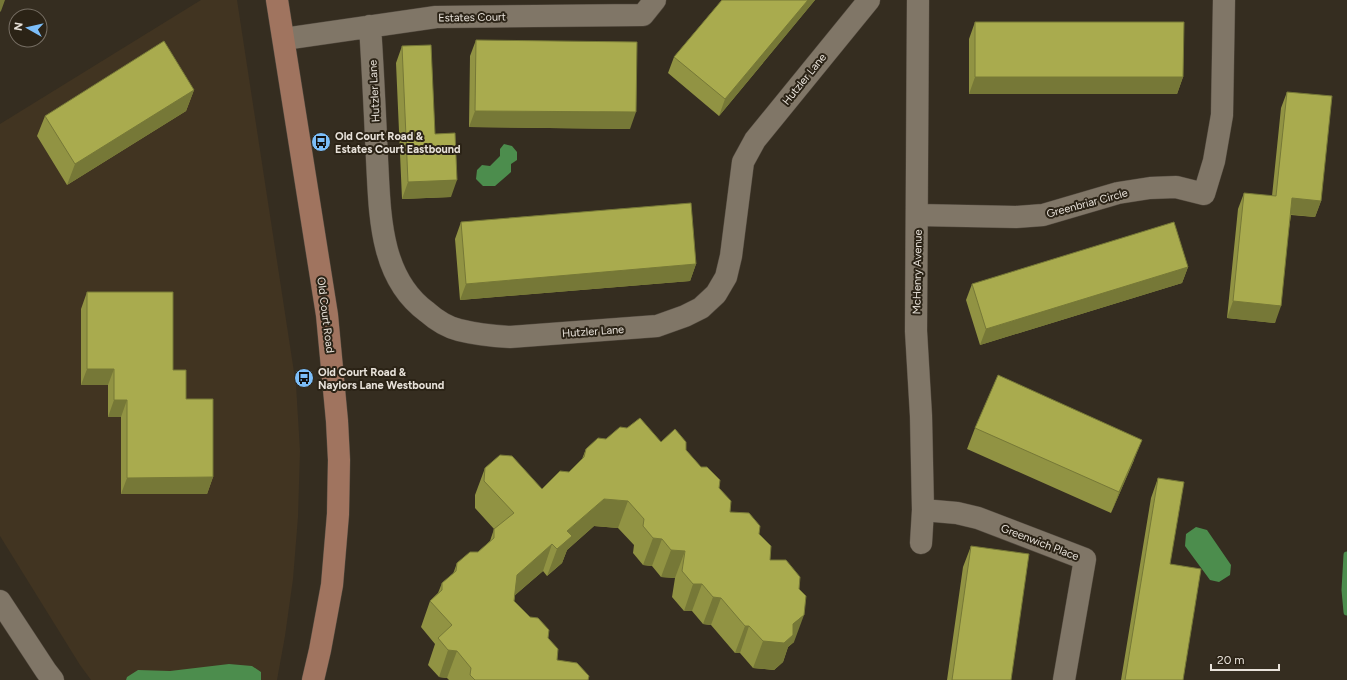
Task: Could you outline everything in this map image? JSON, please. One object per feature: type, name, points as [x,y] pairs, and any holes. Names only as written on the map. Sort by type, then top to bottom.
[{"type":"main road","name":"Old Court Road","points":[[277,0],[327,315],[337,421],[339,460],[338,514],[332,585],[313,680]]},
{"type":"street","name":"Estates Court","points":[[284,39],[436,17],[643,16],[655,0]]},
{"type":"street","name":"Hutzler Lane","points":[[370,26],[379,208],[384,241],[391,265],[404,291],[418,306],[439,322],[458,330],[486,335],[510,337],[657,326],[685,316],[701,308],[716,294],[726,277],[731,256],[743,162],[755,140],[868,0]]},
{"type":"street","name":"McHenry Avenue","points":[[918,0],[918,215],[916,331],[921,416],[923,510],[921,543]]},
{"type":"street","name":"Greenbriar Circle","points":[[918,215],[1016,217],[1043,215],[1118,193],[1150,188],[1176,187],[1204,194],[1214,161],[1222,115],[1224,0]]},
{"type":"street","name":"Greenwich Place","points":[[923,510],[957,513],[978,518],[1085,559],[1064,680]]},
{"type":"street","points":[[0,601],[53,680]]},
{"type":"shaded area","points":[[201,0],[237,0],[296,385],[300,451],[298,517],[293,579],[285,636],[277,680],[91,680],[80,665],[0,536],[0,124]]},
{"type":"shaded area","points":[[504,144],[512,146],[517,152],[517,160],[511,164],[511,172],[495,186],[483,186],[476,179],[477,170],[482,165],[490,166],[500,156],[500,149]]},
{"type":"shaded area","points":[[1196,527],[1207,530],[1231,565],[1230,575],[1219,582],[1210,580],[1185,546],[1186,534]]},
{"type":"shaded area","points":[[229,664],[252,666],[261,672],[261,680],[126,680],[127,677],[138,670],[170,671]]},
{"type":"building","points":[[722,0],[808,0],[725,99],[674,57]]},
{"type":"building","points":[[975,22],[1184,22],[1183,77],[975,77]]},
{"type":"building","points":[[476,40],[637,42],[636,112],[475,111]]},
{"type":"building","points":[[164,41],[194,90],[75,164],[45,116]]},
{"type":"building","points":[[431,45],[435,134],[455,133],[457,180],[408,182],[402,46]]},
{"type":"building","points":[[1287,92],[1332,96],[1321,201],[1292,198],[1281,306],[1233,301],[1244,193],[1276,196]]},
{"type":"building","points":[[691,203],[696,264],[466,284],[461,222]]},
{"type":"building","points":[[1174,222],[1188,267],[986,329],[972,284]]},
{"type":"building","points":[[87,292],[173,292],[173,370],[186,370],[186,399],[213,399],[213,477],[127,478],[127,400],[114,400],[114,369],[87,369]]},
{"type":"building","points":[[998,375],[1142,440],[1119,492],[975,428]]},
{"type":"building","points":[[640,418],[661,442],[675,429],[686,442],[686,450],[701,467],[707,467],[720,480],[719,488],[731,501],[730,512],[749,513],[760,526],[759,534],[771,546],[770,560],[786,560],[800,577],[799,589],[806,596],[804,615],[793,624],[793,635],[784,643],[763,641],[749,626],[745,626],[721,598],[713,597],[702,584],[693,584],[682,571],[685,551],[671,550],[662,539],[653,538],[643,526],[644,519],[628,501],[604,499],[567,531],[572,536],[564,543],[557,549],[552,544],[517,575],[514,601],[530,617],[538,618],[549,630],[548,638],[558,649],[557,660],[577,663],[589,676],[588,680],[475,680],[470,675],[471,668],[457,651],[448,650],[438,638],[452,625],[430,601],[442,590],[442,583],[456,571],[457,563],[470,552],[478,552],[494,538],[494,529],[514,513],[484,481],[485,468],[500,455],[512,456],[542,489],[560,471],[569,472],[584,457],[586,449],[598,438],[606,439],[620,427],[627,428]]},
{"type":"building","points":[[1158,478],[1184,482],[1170,564],[1201,569],[1183,680],[1125,680]]},
{"type":"building","points":[[971,546],[1029,554],[1011,680],[952,680]]},
{"type":"waterway","points":[[1347,555],[1345,590],[1347,612]]},
{"type":"place","name":"Old Court Road & Estates Court Eastbound","points":[[321,142]]},
{"type":"place","name":"Old Court Road & Naylors Lane Westbound","points":[[304,378]]}]
